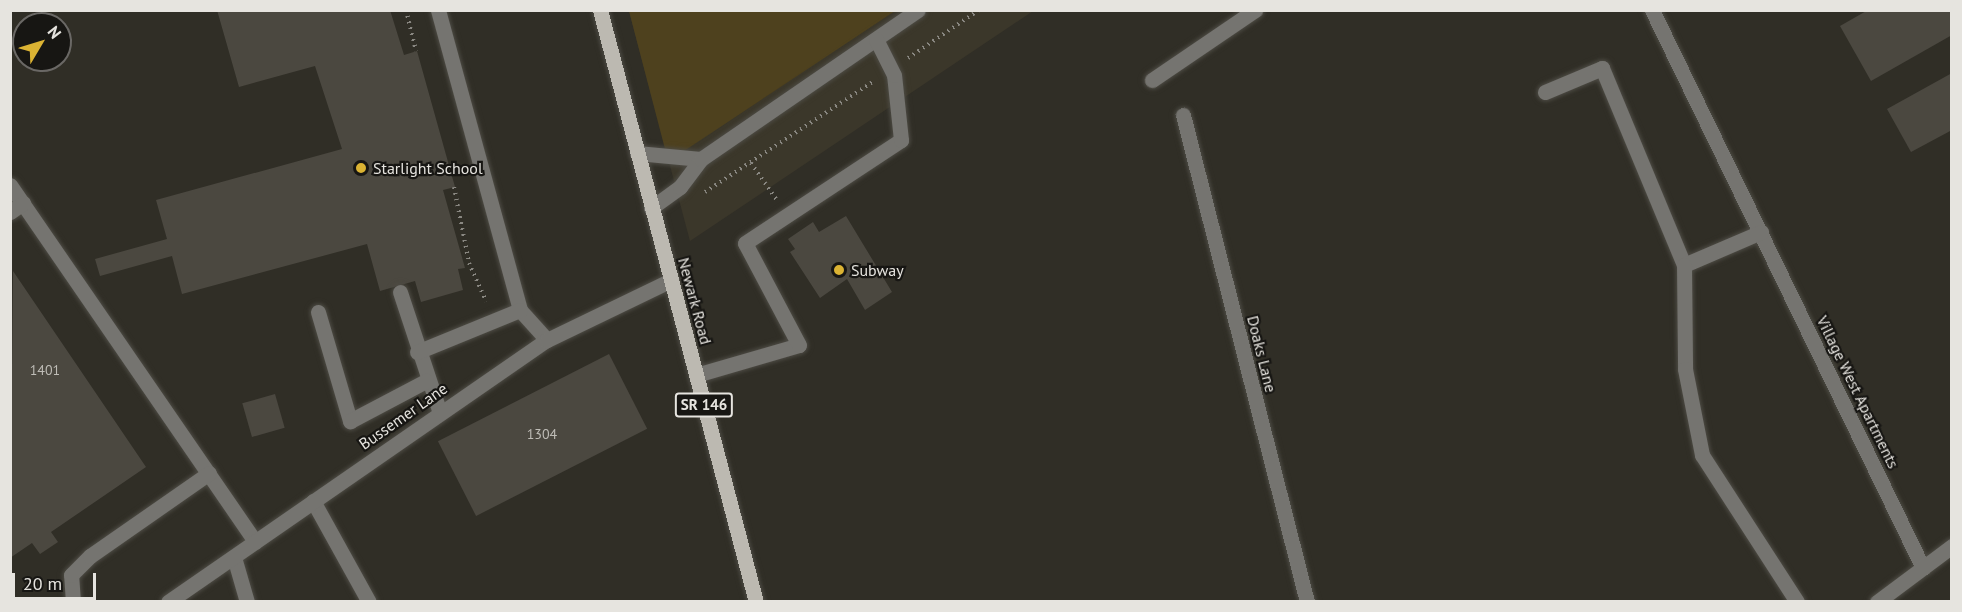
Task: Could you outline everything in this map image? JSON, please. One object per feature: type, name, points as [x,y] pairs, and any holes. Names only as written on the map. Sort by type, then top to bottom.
[{"type":"main road","name":"Newark Road","points":[[600,10],[756,602]]},
{"type":"street","points":[[438,10],[520,310],[547,340]]},
{"type":"street","points":[[651,208],[680,187],[700,159],[918,10]]},
{"type":"street","points":[[1152,80],[1255,10]]},
{"type":"street","name":"Village West Apartments","points":[[1652,10],[1923,568]]},
{"type":"street","points":[[696,375],[799,345],[745,243],[901,140],[891,69],[876,39]]},
{"type":"street","points":[[1545,92],[1602,68],[1684,264],[1685,369],[1702,455],[1797,602]]},
{"type":"street","name":"Doaks Lane","points":[[1183,115],[1306,602]]},
{"type":"street","points":[[637,153],[700,159]]},
{"type":"street","points":[[10,185],[17,207],[209,473],[255,542]]},
{"type":"street","points":[[1684,264],[1761,232]]},
{"type":"street","name":"Bussemer Lane","points":[[168,602],[547,340],[671,280]]},
{"type":"street","points":[[400,292],[426,381],[440,413]]},
{"type":"street","points":[[417,352],[494,318],[520,310]]},
{"type":"street","points":[[318,312],[350,422],[426,381]]},
{"type":"street","points":[[73,602],[71,575],[90,556],[209,473]]},
{"type":"street","points":[[314,501],[369,602]]},
{"type":"street","points":[[1877,602],[1952,546]]},
{"type":"street","points":[[234,557],[247,602]]},
{"type":"path","points":[[406,10],[416,51]]},
{"type":"path","points":[[702,195],[980,10]]},
{"type":"path","points":[[751,163],[787,215]]},
{"type":"path","points":[[454,187],[469,263],[494,318]]},
{"type":"shaded area","points":[[629,11],[1033,11],[690,241]]},
{"type":"shaded area","points":[[629,11],[895,11],[684,151],[665,149]]},
{"type":"building","name":"Starlight School","points":[[217,10],[390,10],[404,55],[417,51],[455,187],[443,190],[465,268],[458,269],[463,290],[421,302],[415,281],[380,291],[367,244],[182,294],[172,256],[100,276],[95,259],[167,239],[156,200],[342,149],[315,66],[239,87]]},
{"type":"building","points":[[1868,10],[1952,10],[1952,35],[1871,81],[1840,26]]},
{"type":"building","points":[[1952,73],[1952,130],[1911,152],[1887,109]]},
{"type":"building","name":"Subway","points":[[846,216],[892,292],[865,310],[847,279],[820,298],[790,252],[795,249],[788,239],[813,222],[819,232]]},
{"type":"building","points":[[13,271],[146,467],[51,532],[58,542],[40,554],[32,543],[10,558]]},
{"type":"building","points":[[609,354],[647,429],[476,516],[438,441]]},
{"type":"building","points":[[275,394],[285,428],[252,437],[242,403]]},
{"type":"place","name":"Starlight School","points":[[361,168]]},
{"type":"place","name":"Subway","points":[[839,270]]}]
